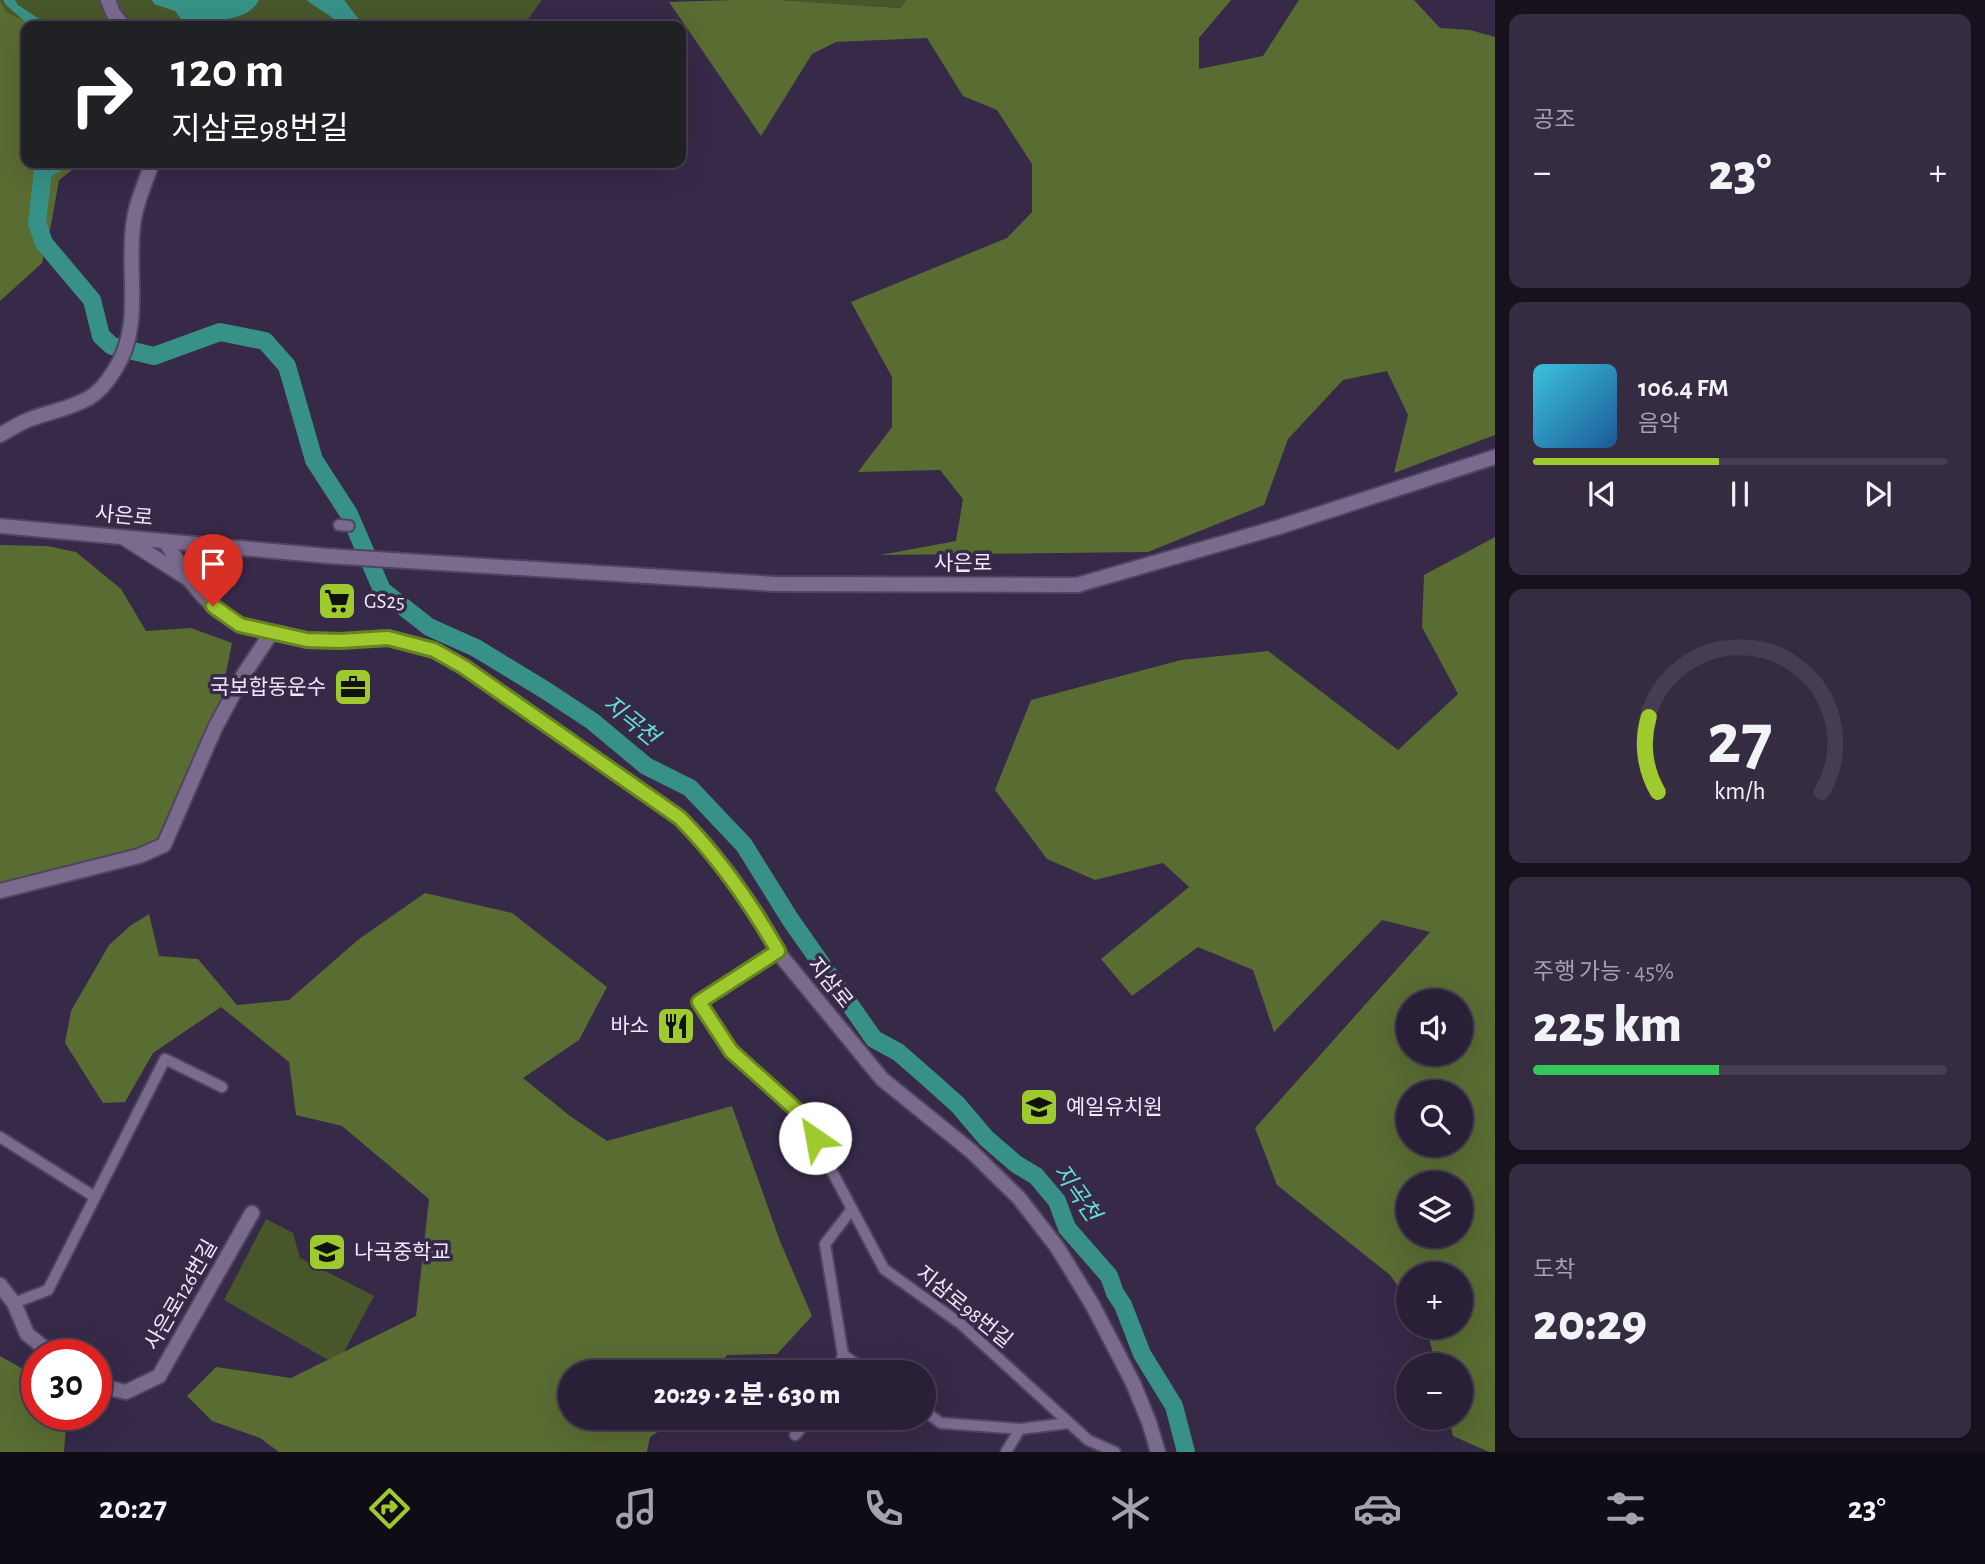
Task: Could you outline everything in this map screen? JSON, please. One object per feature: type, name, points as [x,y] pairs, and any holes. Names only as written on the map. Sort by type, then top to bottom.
[{"type":"street","points":[[108,0],[119,21]]},
{"type":"street","points":[[0,435],[27,420],[67,408],[91,397],[107,381],[122,359],[130,334],[133,308],[131,248],[134,217],[150,168]]},
{"type":"street","name":"사은로","points":[[0,526],[328,556],[775,584],[1077,585],[1279,527],[1495,457]]},
{"type":"street","points":[[123,538],[189,579]]},
{"type":"street","name":"지삼로","points":[[165,541],[189,579],[213,606],[240,625],[307,640],[388,638],[434,650],[464,667],[680,818],[732,878],[778,951],[882,1079],[971,1151],[1019,1198],[1057,1247],[1092,1304],[1133,1383],[1158,1452]]},
{"type":"street","points":[[213,606],[210,586],[215,568],[219,562],[241,548]]},
{"type":"street","points":[[0,891],[139,856],[164,845],[215,728],[244,674],[272,632]]},
{"type":"street","name":"지삼로98번길","points":[[778,951],[699,1002],[731,1051],[802,1115],[884,1269],[961,1324],[1088,1440],[1115,1452]]},
{"type":"street","points":[[14,1303],[48,1290],[165,1059],[222,1087]]},
{"type":"street","points":[[0,1137],[95,1197]]},
{"type":"street","points":[[842,1360],[844,1355],[825,1244],[852,1209]]},
{"type":"street","name":"사은로126번길","points":[[112,1389],[126,1392],[159,1376],[252,1213]]},
{"type":"street","points":[[0,1285],[14,1303],[27,1334],[33,1339]]},
{"type":"street","points":[[844,1355],[851,1360]]},
{"type":"street","points":[[936,1419],[941,1423],[1020,1429],[1069,1423]]},
{"type":"street","points":[[1006,1452],[1020,1429]]},
{"type":"street","points":[[795,1435],[799,1430]]},
{"type":"shaded area","points":[[0,0],[542,0],[527,21],[21,22],[6,12]]},
{"type":"shaded area","points":[[0,0],[6,12],[25,21],[21,21],[21,168],[75,168],[59,180],[42,263],[0,301]]},
{"type":"shaded area","points":[[3,0],[15,0],[18,5],[42,21],[24,21]]},
{"type":"shaded area","points":[[152,0],[259,0],[247,13],[219,21],[182,21],[175,11],[154,4]]},
{"type":"shaded area","points":[[307,0],[344,0],[360,21],[336,21]]},
{"type":"shaded area","points":[[779,0],[906,0],[902,8]]},
{"type":"shaded area","points":[[779,0],[901,8],[906,0],[1231,0],[1199,38],[1199,69],[1263,56],[1299,0],[1414,0],[1440,28],[1470,30],[1495,37],[1495,435],[1394,473],[1408,415],[1387,371],[1343,380],[1288,439],[1264,505],[1148,552],[880,555],[956,541],[963,499],[940,470],[858,472],[892,427],[892,377],[851,302],[1007,238],[1032,212],[1032,164],[997,110],[963,96],[927,38],[836,42],[812,54],[761,136],[686,27],[686,21],[682,21],[669,2]]},
{"type":"shaded area","points":[[1495,537],[1495,1452],[1489,1452],[1453,1436],[1452,1430],[1473,1430],[1473,1353],[1433,1353],[1429,1339],[1473,1339],[1473,1262],[1396,1262],[1396,1284],[1390,1275],[1277,1185],[1255,1128],[1430,932],[1382,920],[1274,1032],[1253,970],[1198,947],[1132,996],[1101,959],[1189,887],[1163,863],[1095,880],[1047,859],[995,790],[1031,700],[1181,660],[1268,651],[1398,750],[1458,694],[1422,627],[1424,575]]},
{"type":"shaded area","points":[[0,545],[47,546],[76,552],[121,589],[146,631],[191,628],[232,643],[215,728],[164,845],[0,888]]},
{"type":"shaded area","points":[[425,893],[512,913],[607,987],[579,1040],[523,1078],[570,1116],[607,1141],[732,1106],[780,1241],[812,1316],[777,1354],[727,1355],[724,1360],[558,1360],[558,1430],[661,1430],[650,1437],[647,1452],[279,1452],[260,1438],[212,1421],[187,1396],[216,1367],[291,1378],[416,1316],[429,1199],[342,1126],[296,1115],[289,1062],[221,1007],[153,1053],[125,1102],[103,1103],[65,1043],[71,1011],[109,945],[130,926],[149,914],[159,956],[198,959],[237,1005],[289,1000],[359,939]]},
{"type":"shaded area","points":[[266,1219],[293,1233],[300,1258],[374,1296],[344,1352],[328,1360],[224,1300]]},
{"type":"shaded area","points":[[0,1356],[21,1368],[21,1430],[66,1430],[64,1452],[0,1452]]},
{"type":"waterway","name":"지곡천","points":[[48,168],[43,171],[37,223],[44,243],[92,300],[101,336],[112,346],[154,356],[220,332],[265,341],[287,366],[314,460],[349,514],[382,590],[429,627],[476,648],[545,690],[592,721],[646,766],[690,788],[744,845],[790,919],[874,1039],[898,1052],[929,1079],[958,1105],[986,1138],[1016,1164],[1036,1176],[1057,1201],[1067,1228],[1109,1276],[1142,1354],[1174,1406],[1186,1452]]},
{"type":"place","name":"GS25","points":[[337,601]]},
{"type":"place","name":"국보합동운수","points":[[353,687]]},
{"type":"place","name":"바소","points":[[676,1026]]},
{"type":"place","name":"예일유치원","points":[[1039,1107]]},
{"type":"place","name":"나곡중학교","points":[[327,1252]]},
{"type":"route","points":[[213,606],[240,625],[307,640],[388,638],[434,650],[464,667],[680,818],[732,878],[778,951],[699,1002],[731,1051],[802,1115],[815,1138]]}]
